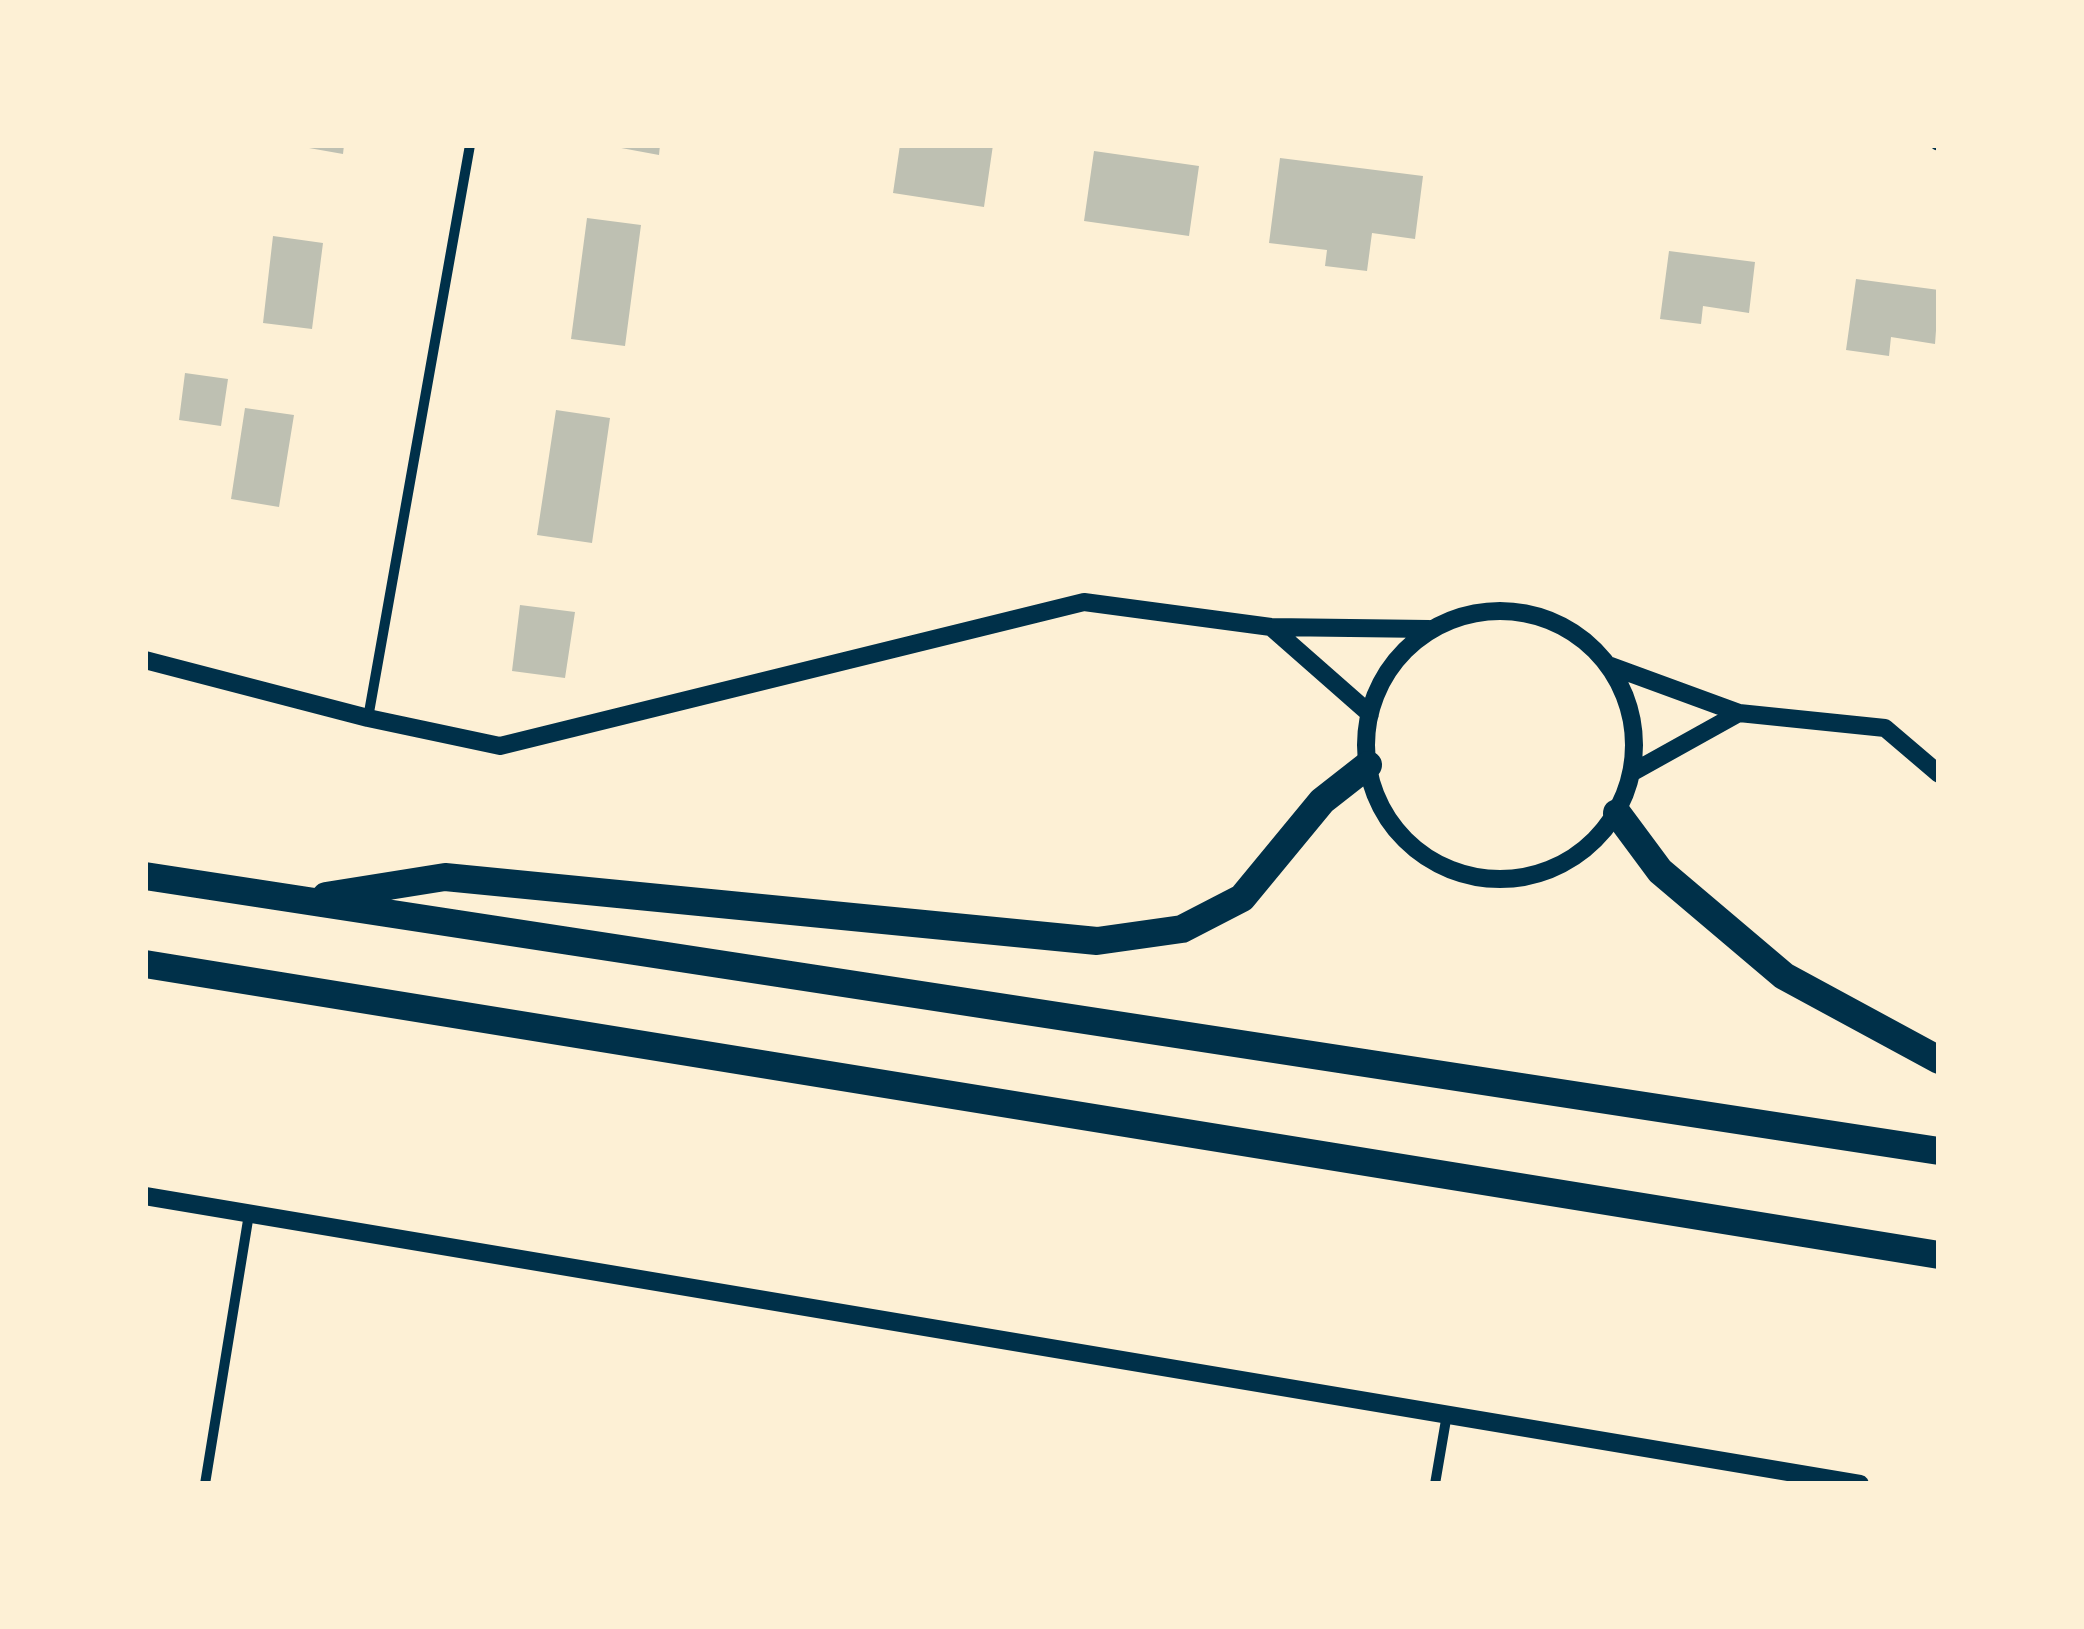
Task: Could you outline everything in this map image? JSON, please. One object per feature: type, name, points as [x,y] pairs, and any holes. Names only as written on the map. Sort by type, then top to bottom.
[{"type":"highway","points":[[298,900],[445,877],[1097,941],[1182,929],[1242,898],[1322,801],[1368,764]]},
{"type":"highway","points":[[1617,813],[1660,871],[1784,976],[1939,1060]]},
{"type":"highway","points":[[145,876],[1939,1150]]},
{"type":"highway","points":[[145,964],[1939,1254]]},
{"type":"street","points":[[368,718],[470,145]]},
{"type":"street","points":[[145,660],[368,718],[500,746],[1084,602],[1271,627],[1430,629]]},
{"type":"street","points":[[1517,610],[1561,623],[1598,650],[1608,665],[1622,686],[1634,728],[1633,772],[1617,813],[1590,847],[1553,870],[1511,880],[1467,877],[1428,859],[1395,830],[1373,790],[1365,745],[1370,714],[1373,700],[1395,660],[1430,629],[1472,612],[1517,610]]},
{"type":"street","points":[[1271,627],[1370,714]]},
{"type":"street","points":[[1608,665],[1739,713],[1885,728],[1939,774]]},
{"type":"street","points":[[1633,772],[1739,713]]},
{"type":"street","points":[[145,1196],[1860,1484]]},
{"type":"street","points":[[206,1484],[249,1214]]},
{"type":"street","points":[[1435,1484],[1447,1414]]},
{"type":"building","points":[[292,145],[344,145],[343,154]]},
{"type":"building","points":[[605,145],[660,145],[659,155]]},
{"type":"building","points":[[900,145],[993,145],[984,207],[893,193]]},
{"type":"building","points":[[1094,151],[1199,166],[1189,236],[1084,221]]},
{"type":"building","points":[[1280,158],[1423,176],[1415,239],[1372,233],[1367,271],[1325,266],[1327,250],[1269,243]]},
{"type":"building","points":[[587,218],[641,225],[625,346],[571,339]]},
{"type":"building","points":[[273,236],[323,243],[312,329],[263,323]]},
{"type":"building","points":[[1669,251],[1755,262],[1749,313],[1703,306],[1701,324],[1660,319]]},
{"type":"building","points":[[1856,279],[1939,290],[1935,344],[1891,337],[1889,356],[1846,350]]},
{"type":"building","points":[[185,373],[228,379],[221,426],[179,420]]},
{"type":"building","points":[[245,408],[294,415],[279,507],[231,499]]},
{"type":"building","points":[[556,410],[610,418],[592,543],[537,535]]},
{"type":"building","points":[[520,605],[575,612],[565,678],[512,671]]}]
